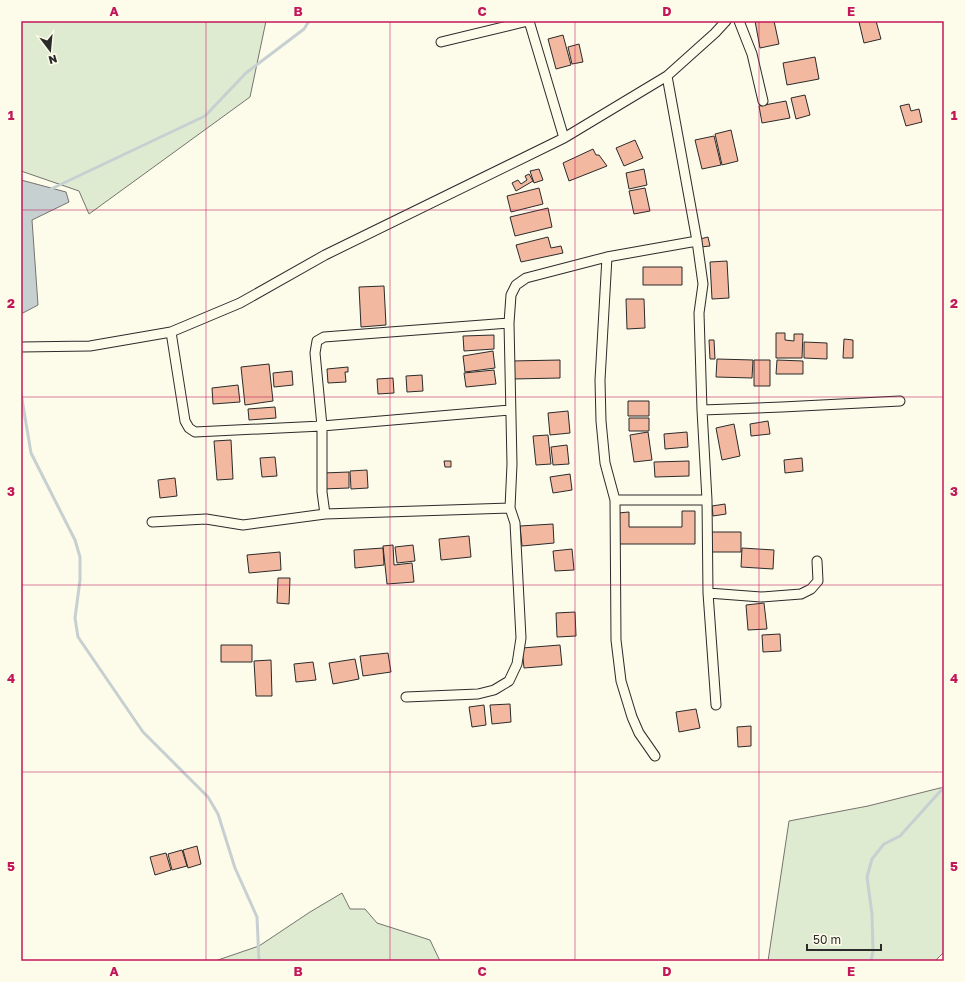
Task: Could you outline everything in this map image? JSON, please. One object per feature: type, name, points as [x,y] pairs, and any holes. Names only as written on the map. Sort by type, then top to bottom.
[{"type":"street","points":[[441,42],[528,21],[564,138]]},
{"type":"street","points":[[21,347],[90,346],[171,332],[240,303],[325,255],[564,138],[667,76],[715,34],[726,21]]},
{"type":"street","points":[[739,21],[752,54],[763,101]]},
{"type":"street","points":[[667,76],[697,241],[703,284],[699,313],[707,500],[708,593],[716,705]]},
{"type":"street","points":[[406,697],[478,694],[494,690],[509,681],[517,664],[521,638],[515,523],[510,508],[512,464],[509,323],[511,295],[516,285],[526,278],[607,257],[697,241]]},
{"type":"street","points":[[607,257],[600,380],[601,422],[605,463],[615,500],[615,627],[621,680],[632,717],[639,733],[655,756]]},
{"type":"street","points":[[326,514],[322,492],[322,426],[315,352],[317,341],[324,337],[509,323]]},
{"type":"street","points":[[171,332],[185,421],[189,428],[195,432],[322,426],[510,410]]},
{"type":"street","points":[[702,410],[782,408],[900,401]]},
{"type":"street","points":[[615,500],[707,500]]},
{"type":"street","points":[[152,522],[206,519],[243,525],[326,514],[510,508]]},
{"type":"street","points":[[708,593],[761,597],[801,594],[812,589],[818,581],[817,561]]},
{"type":"green space","points":[[21,21],[266,21],[250,97],[89,214],[79,191],[21,171]]},
{"type":"green space","points":[[944,787],[944,952],[935,961],[768,961],[789,821],[868,806]]},
{"type":"green space","points":[[342,893],[350,909],[365,909],[377,923],[430,940],[440,961],[215,961],[259,946],[310,912]]},
{"type":"shaded area","points":[[21,180],[66,192],[69,202],[32,220],[38,305],[21,314]]},
{"type":"building","points":[[755,21],[774,21],[779,44],[760,48]]},
{"type":"building","points":[[876,21],[881,39],[864,43],[859,22]]},
{"type":"building","points":[[563,35],[571,65],[556,69],[548,39]]},
{"type":"building","points":[[579,44],[583,62],[572,64],[568,47]]},
{"type":"building","points":[[815,57],[819,79],[787,85],[783,63]]},
{"type":"building","points":[[805,95],[810,115],[796,119],[791,98]]},
{"type":"building","points":[[786,101],[790,118],[762,123],[759,106]]},
{"type":"building","points":[[909,104],[911,111],[919,109],[922,122],[906,126],[900,106]]},
{"type":"building","points":[[731,130],[738,161],[722,165],[715,134]]},
{"type":"building","points":[[714,136],[721,165],[702,169],[695,140]]},
{"type":"building","points":[[635,140],[643,158],[624,166],[616,148]]},
{"type":"building","points":[[593,149],[596,155],[599,155],[607,166],[569,181],[563,163]]},
{"type":"building","points":[[539,169],[543,180],[534,183],[530,171]]},
{"type":"building","points":[[644,169],[647,185],[629,189],[626,173]]},
{"type":"building","points":[[529,174],[533,181],[516,191],[512,183],[518,180],[521,184],[527,180],[525,176]]},
{"type":"building","points":[[539,188],[543,204],[511,212],[507,196]]},
{"type":"building","points":[[645,188],[650,211],[634,214],[629,191]]},
{"type":"building","points":[[548,208],[552,227],[515,236],[510,217]]},
{"type":"building","points":[[548,237],[551,248],[561,246],[563,253],[521,262],[516,245]]},
{"type":"building","points":[[708,237],[710,246],[701,247],[700,239]]},
{"type":"building","points":[[727,261],[729,298],[712,299],[710,262]]},
{"type":"building","points":[[643,267],[682,267],[682,285],[643,285]]},
{"type":"building","points":[[384,286],[386,325],[361,327],[359,287]]},
{"type":"building","points":[[626,299],[644,299],[645,328],[627,329]]},
{"type":"building","points":[[776,333],[785,333],[785,340],[794,341],[794,334],[803,334],[802,358],[776,358]]},
{"type":"building","points":[[494,335],[494,349],[464,351],[463,336]]},
{"type":"building","points":[[844,339],[853,340],[853,358],[843,358]]},
{"type":"building","points":[[709,340],[714,340],[715,359],[710,359]]},
{"type":"building","points":[[804,342],[827,343],[827,359],[804,358]]},
{"type":"building","points":[[493,351],[495,368],[465,372],[463,356]]},
{"type":"building","points":[[717,359],[753,360],[752,378],[716,377]]},
{"type":"building","points":[[560,360],[560,378],[512,379],[511,361]]},
{"type":"building","points":[[754,360],[770,360],[770,386],[754,386]]},
{"type":"building","points":[[777,360],[803,361],[803,374],[776,374]]},
{"type":"building","points":[[269,364],[273,401],[245,405],[241,367]]},
{"type":"building","points":[[348,367],[348,372],[345,372],[346,382],[328,383],[327,369]]},
{"type":"building","points":[[494,370],[496,384],[466,387],[464,373]]},
{"type":"building","points":[[292,371],[293,385],[274,387],[273,373]]},
{"type":"building","points":[[422,375],[423,391],[407,392],[406,376]]},
{"type":"building","points":[[393,378],[394,393],[378,394],[377,379]]},
{"type":"building","points":[[238,385],[240,402],[213,404],[212,388]]},
{"type":"building","points":[[628,401],[649,401],[649,416],[628,416]]},
{"type":"building","points":[[275,407],[276,418],[249,420],[248,409]]},
{"type":"building","points":[[568,411],[570,433],[550,435],[548,413]]},
{"type":"building","points":[[629,418],[649,418],[649,431],[629,431]]},
{"type":"building","points":[[768,421],[770,434],[751,436],[750,424]]},
{"type":"building","points":[[734,424],[740,456],[722,460],[716,428]]},
{"type":"building","points":[[648,432],[652,460],[634,462],[630,435]]},
{"type":"building","points":[[687,432],[688,447],[665,449],[664,434]]},
{"type":"building","points":[[548,435],[551,464],[536,465],[533,436]]},
{"type":"building","points":[[231,440],[233,479],[217,480],[214,441]]},
{"type":"building","points":[[567,445],[569,464],[553,465],[551,447]]},
{"type":"building","points":[[275,457],[277,476],[262,477],[260,458]]},
{"type":"building","points":[[802,458],[803,471],[785,473],[784,460]]},
{"type":"building","points":[[444,461],[451,461],[451,467],[445,467]]},
{"type":"building","points":[[689,461],[689,476],[655,477],[654,462]]},
{"type":"building","points":[[367,470],[368,488],[351,489],[350,471]]},
{"type":"building","points":[[349,472],[349,488],[323,489],[323,473]]},
{"type":"building","points":[[570,474],[572,490],[553,493],[550,477]]},
{"type":"building","points":[[175,478],[177,496],[160,498],[158,480]]},
{"type":"building","points":[[725,504],[726,514],[713,516],[712,506]]},
{"type":"building","points":[[682,511],[695,511],[695,544],[617,544],[618,513],[629,512],[629,527],[682,527]]},
{"type":"building","points":[[553,524],[554,543],[522,546],[520,526]]},
{"type":"building","points":[[709,532],[741,532],[741,552],[708,552]]},
{"type":"building","points":[[469,536],[471,557],[441,560],[439,539]]},
{"type":"building","points":[[393,545],[394,565],[412,563],[414,582],[387,584],[383,546]]},
{"type":"building","points":[[413,545],[415,561],[397,563],[395,547]]},
{"type":"building","points":[[383,548],[384,565],[355,568],[354,550]]},
{"type":"building","points":[[742,548],[774,550],[773,569],[741,567]]},
{"type":"building","points":[[572,549],[574,570],[555,571],[553,551]]},
{"type":"building","points":[[280,552],[281,570],[249,573],[247,555]]},
{"type":"building","points":[[278,578],[290,578],[289,604],[277,603]]},
{"type":"building","points":[[764,603],[767,629],[748,630],[746,605]]},
{"type":"building","points":[[575,612],[576,636],[557,637],[556,613]]},
{"type":"building","points":[[780,634],[781,651],[763,652],[762,635]]},
{"type":"building","points":[[221,645],[252,645],[252,662],[221,662]]},
{"type":"building","points":[[560,645],[562,665],[524,668],[522,648]]},
{"type":"building","points":[[388,653],[391,672],[363,676],[360,656]]},
{"type":"building","points":[[355,659],[359,679],[333,684],[329,663]]},
{"type":"building","points":[[271,660],[272,696],[256,696],[254,661]]},
{"type":"building","points":[[313,662],[316,680],[296,682],[294,664]]},
{"type":"building","points":[[510,704],[511,722],[492,724],[490,705]]},
{"type":"building","points":[[484,705],[486,725],[472,727],[469,707]]},
{"type":"building","points":[[696,709],[700,728],[679,732],[676,712]]},
{"type":"building","points":[[751,726],[751,746],[738,747],[737,727]]},
{"type":"building","points":[[197,846],[201,864],[188,868],[183,850]]},
{"type":"building","points":[[182,850],[187,866],[172,870],[168,854]]},
{"type":"building","points":[[166,853],[171,870],[155,875],[150,857]]},
{"type":"waterway","points":[[51,189],[205,116],[246,73],[304,29],[309,21]]},
{"type":"waterway","points":[[21,393],[31,453],[75,540],[80,557],[80,580],[75,618],[78,637],[143,732],[208,797],[218,814],[235,868],[257,917],[259,961]]},
{"type":"waterway","points":[[871,961],[873,951],[872,914],[867,877],[872,859],[884,844],[900,836],[944,787]]}]
